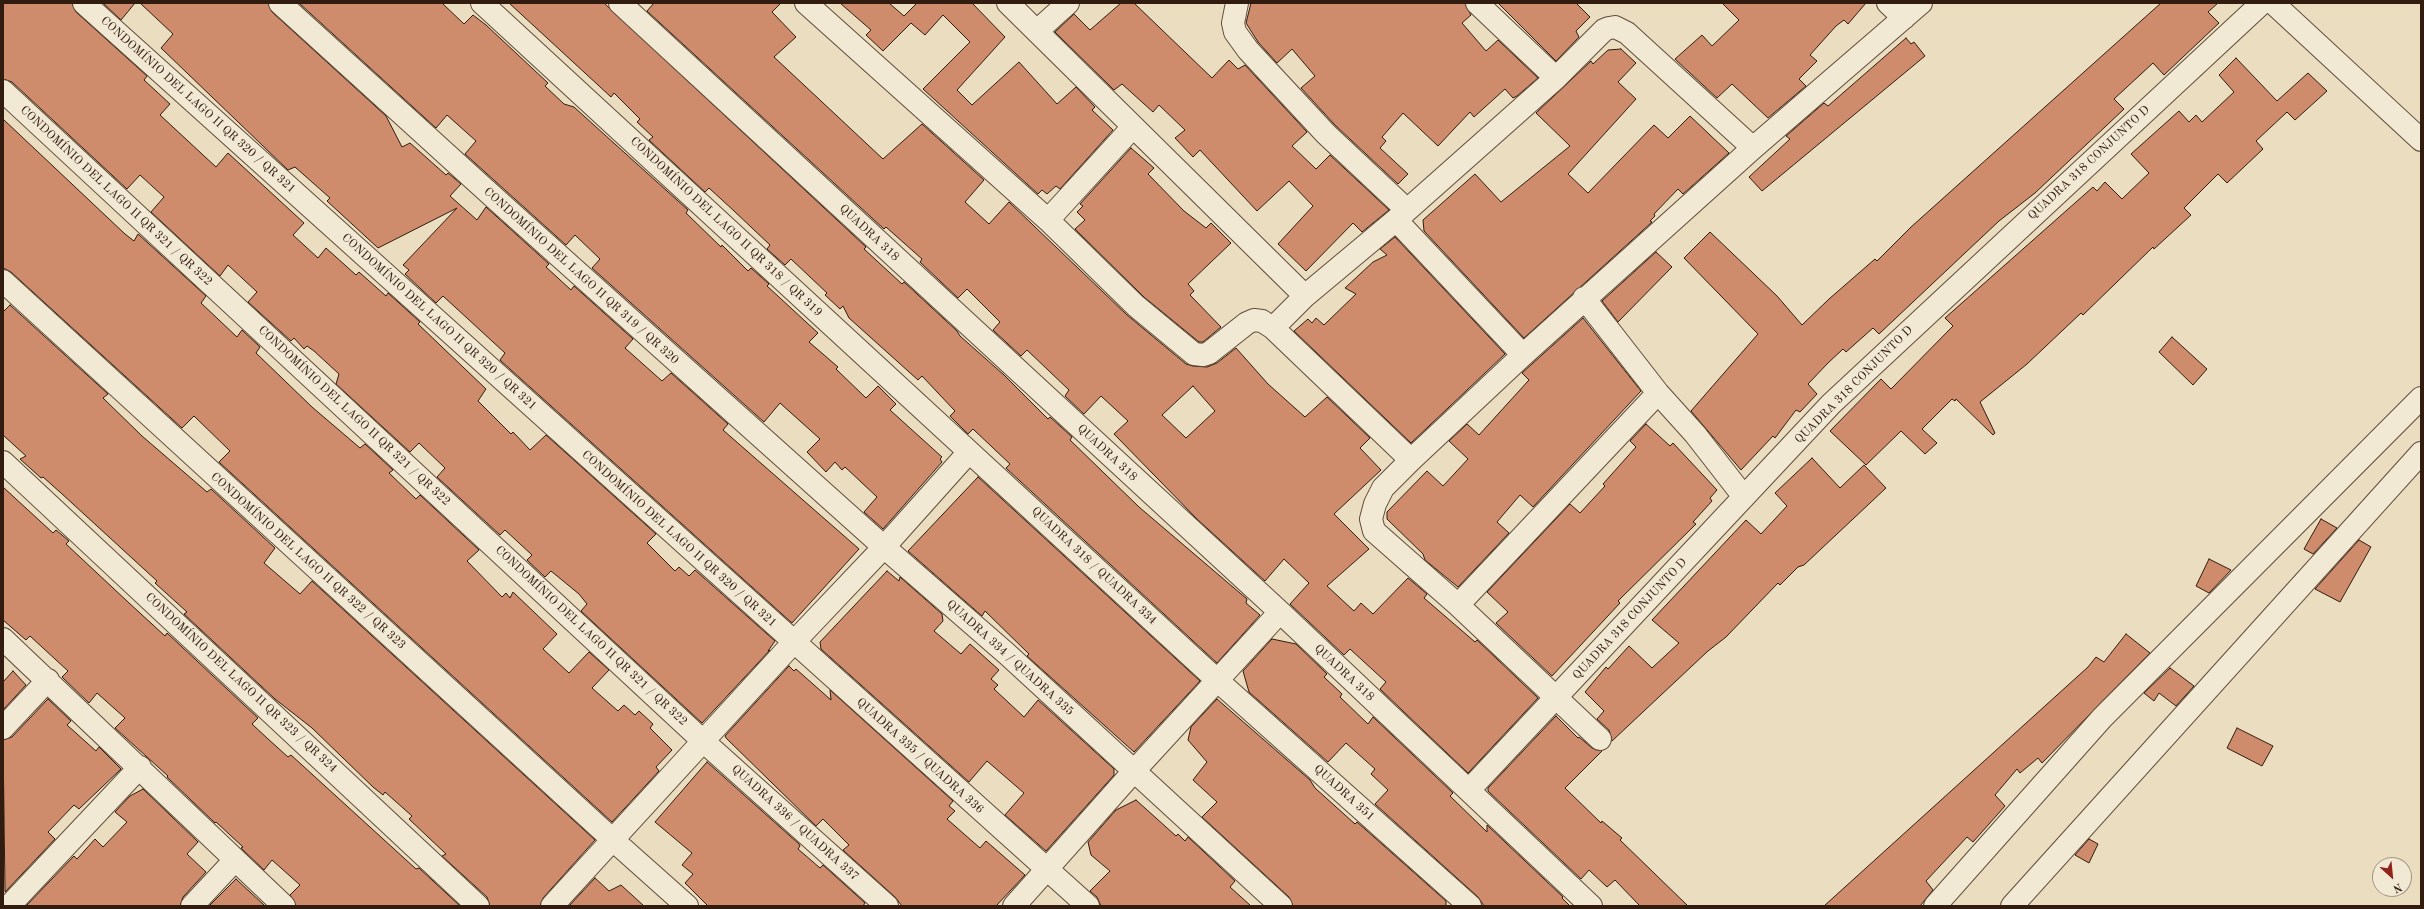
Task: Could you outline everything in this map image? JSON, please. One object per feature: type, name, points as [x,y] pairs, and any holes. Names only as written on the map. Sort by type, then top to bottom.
[{"type":"street","name":"CONDOMÍNIO DEL LAGO II QR 320 / QR 321","points":[[84,3],[414,298],[793,643]]},
{"type":"street","name":"CONDOMÍNIO DEL LAGO II QR 319 / QR 320","points":[[280,3],[498,202],[884,547]]},
{"type":"street","name":"CONDOMÍNIO DEL LAGO II QR 318 / QR 319","points":[[482,3],[969,452]]},
{"type":"street","name":"QUADRA 318","points":[[620,3],[1280,612],[1591,906]]},
{"type":"street","points":[[806,3],[1048,220],[1136,306],[1194,354],[1203,355],[1209,353],[1254,320],[1262,320],[1273,328],[1411,460]]},
{"type":"street","points":[[1008,3],[1132,128],[1305,296]]},
{"type":"street","points":[[1037,31],[1068,3]]},
{"type":"street","points":[[1236,3],[1233,23],[1235,32],[1248,50],[1402,215],[1523,355]]},
{"type":"street","points":[[1477,3],[1556,78]]},
{"type":"street","points":[[1888,3],[1904,18]]},
{"type":"street","points":[[1600,739],[1557,696],[1458,605],[1374,531],[1371,518],[1375,504],[1383,488],[1411,460],[1584,298],[1921,3]]},
{"type":"street","name":"QUADRA 318 CONJUNTO D","points":[[1469,790],[1837,399],[2262,3]]},
{"type":"street","points":[[2273,3],[2421,140]]},
{"type":"street","points":[[1273,328],[1305,296],[1402,215],[1556,78],[1604,30],[1615,27],[1621,29],[1754,148]]},
{"type":"street","name":"CONDOMÍNIO DEL LAGO II QR 321 / QR 322","points":[[3,91],[703,741]]},
{"type":"street","points":[[1048,220],[1132,128]]},
{"type":"street","name":"CONDOMÍNIO DEL LAGO II QR 322 / QR 323","points":[[3,281],[687,906]]},
{"type":"street","points":[[1584,298],[1658,393],[1694,434],[1744,497]]},
{"type":"street","points":[[1458,605],[1658,393]]},
{"type":"street","points":[[1935,906],[2102,718],[2421,398]]},
{"type":"street","points":[[552,906],[793,643],[884,547],[969,452]]},
{"type":"street","name":"QUADRA 318 / QUADRA 334","points":[[969,452],[1218,681]]},
{"type":"street","points":[[2012,906],[2421,453]]},
{"type":"street","name":"CONDOMÍNIO DEL LAGO II QR 323 / QR 324","points":[[3,462],[478,906]]},
{"type":"street","name":"QUADRA 334 / QUADRA 335","points":[[884,547],[1007,654],[1281,906]]},
{"type":"street","points":[[1014,906],[1134,771],[1280,612]]},
{"type":"street","points":[[3,639],[140,767],[284,906]]},
{"type":"street","name":"QUADRA 335 / QUADRA 336","points":[[793,643],[1088,906]]},
{"type":"street","points":[[3,728],[48,680]]},
{"type":"street","name":"QUADRA 351","points":[[1218,681],[1470,906]]},
{"type":"street","name":"QUADRA 336 / QUADRA 337","points":[[703,741],[887,906]]},
{"type":"street","points":[[10,906],[140,767]]},
{"type":"street","points":[[192,906],[235,860]]},
{"type":"building","points":[[3,3],[72,3],[76,12],[147,76],[144,80],[170,104],[160,115],[216,167],[228,153],[304,223],[293,235],[318,258],[326,248],[356,275],[359,272],[386,296],[388,293],[420,322],[418,324],[486,389],[478,401],[511,434],[513,432],[530,450],[546,435],[656,534],[647,543],[675,571],[679,567],[689,576],[695,570],[775,641],[768,651],[770,650],[702,723],[581,611],[587,604],[579,594],[551,571],[545,577],[527,560],[532,555],[505,530],[500,535],[437,477],[445,468],[419,443],[410,452],[336,384],[339,374],[307,346],[304,349],[294,338],[291,341],[248,302],[257,292],[228,265],[220,276],[151,212],[164,197],[140,175],[127,189],[12,82],[3,79]]},
{"type":"building","points":[[103,3],[135,3],[121,20]]},
{"type":"building","points":[[140,3],[268,3],[272,12],[386,116],[402,147],[410,143],[446,175],[448,173],[461,184],[450,196],[477,220],[486,207],[549,264],[546,267],[571,290],[574,286],[633,339],[625,348],[662,381],[671,373],[728,424],[723,430],[859,549],[792,623],[500,360],[505,353],[443,296],[436,303],[405,274],[409,270],[403,265],[457,208],[378,248],[327,201],[330,198],[295,167],[288,170],[161,48],[173,34]]},
{"type":"building","points":[[299,3],[442,3],[464,24],[473,15],[486,25],[548,83],[545,86],[564,104],[574,107],[688,210],[686,213],[721,247],[722,245],[748,271],[751,268],[769,284],[767,286],[818,333],[809,342],[838,367],[836,369],[866,398],[878,386],[896,404],[890,410],[942,457],[940,459],[942,462],[883,529],[864,512],[877,497],[845,467],[842,470],[835,462],[826,472],[807,452],[820,439],[780,403],[764,422],[592,268],[600,259],[575,235],[566,245],[465,154],[476,141],[447,115],[436,128]]},
{"type":"building","points":[[509,3],[604,3],[866,247],[864,249],[902,284],[904,282],[957,331],[960,336],[1004,375],[1048,419],[1050,417],[1072,437],[1070,440],[1139,507],[1247,599],[1246,603],[1260,615],[1217,663],[1006,468],[1010,464],[973,429],[968,434],[950,416],[955,411],[922,376],[918,380],[849,318],[843,306],[840,309],[825,295],[827,293],[791,259],[785,265],[767,249],[770,245],[733,210],[709,188],[705,192],[649,140],[653,137],[637,122],[640,119],[614,93],[611,97]]},
{"type":"building","points":[[654,3],[781,3],[772,12],[796,37],[774,57],[883,159],[922,124],[984,180],[965,202],[989,224],[1009,202],[1127,315],[1186,364],[1207,367],[1217,363],[1236,348],[1268,384],[1305,417],[1327,397],[1370,438],[1360,448],[1381,470],[1334,514],[1369,549],[1327,586],[1354,611],[1361,603],[1373,614],[1408,578],[1427,594],[1424,598],[1475,642],[1477,640],[1538,698],[1468,773],[1380,689],[1386,682],[1350,649],[1344,655],[1290,604],[1309,583],[1284,559],[1265,581],[1197,519],[1114,434],[1128,421],[1101,396],[1084,414],[1065,396],[1069,390],[1027,350],[1021,356],[993,330],[1000,322],[967,289],[958,298],[920,262],[922,259],[886,227],[884,229],[647,11]],"holes":[[[1193,386],[1215,411],[1186,438],[1162,415]]]},
{"type":"building","points":[[840,3],[889,3],[904,16],[917,3],[972,3],[1005,37],[957,90],[972,105],[1019,62],[1057,104],[1076,87],[1095,107],[1092,110],[1113,130],[1060,189],[1056,186],[1047,194],[1042,190],[1038,194],[923,89],[970,42],[943,15],[925,35],[911,23],[883,51],[866,35],[871,30]]},
{"type":"building","points":[[1121,3],[1134,3],[1212,78],[1229,60],[1238,69],[1245,65],[1307,132],[1292,146],[1316,169],[1330,155],[1389,210],[1362,232],[1353,223],[1306,271],[1278,244],[1313,206],[1289,181],[1257,211],[1200,150],[1193,157],[1175,138],[1185,130],[1159,105],[1153,112],[1122,84],[1114,90],[1055,32],[1074,14],[1090,30]]},
{"type":"building","points":[[1251,3],[1465,3],[1471,15],[1462,23],[1486,51],[1498,40],[1538,78],[1513,98],[1505,89],[1474,117],[1470,112],[1438,146],[1403,113],[1382,137],[1386,141],[1380,148],[1408,174],[1398,184],[1335,125],[1301,88],[1315,76],[1292,49],[1277,63],[1258,42],[1246,23]]},
{"type":"building","points":[[1498,3],[1576,3],[1590,17],[1576,31],[1579,37],[1556,61]]},
{"type":"building","points":[[1722,3],[1866,3],[1848,24],[1844,20],[1836,26],[1810,55],[1817,61],[1799,79],[1806,86],[1768,118],[1732,84],[1717,98],[1675,59],[1702,35],[1712,46],[1739,20]]},
{"type":"building","points":[[2161,3],[2218,3],[2208,12],[2219,23],[2164,75],[2153,63],[2114,99],[2124,109],[2035,193],[1999,221],[1879,334],[1873,328],[1846,352],[1843,349],[1828,363],[1808,384],[1817,394],[1800,412],[1796,410],[1775,438],[1773,436],[1741,470],[1691,411],[1758,334],[1684,258],[1710,232],[1777,296],[1802,325],[1875,259],[1877,261],[1911,227]]},
{"type":"building","points":[[1906,38],[1911,44],[1914,42],[1925,56],[1762,191],[1749,177],[1790,139],[1786,136],[1824,103],[1828,106]]},
{"type":"building","points":[[1621,49],[1636,63],[1618,82],[1636,99],[1568,174],[1588,193],[1654,125],[1668,138],[1690,116],[1729,153],[1683,194],[1678,189],[1654,214],[1655,216],[1650,221],[1652,222],[1524,338],[1424,231],[1423,220],[1475,174],[1501,202],[1570,146],[1536,113],[1591,61],[1593,64],[1608,50]]},
{"type":"building","points":[[2236,58],[2277,101],[2308,73],[2327,91],[2295,120],[2287,112],[2256,141],[2263,149],[2227,183],[2218,174],[2184,208],[2191,215],[2154,249],[2153,247],[2083,315],[2081,313],[2027,364],[1980,402],[1995,433],[1993,435],[1956,399],[1955,401],[1952,399],[1922,429],[1937,443],[1925,454],[1901,431],[1866,465],[1830,431],[1881,379],[1891,389],[1953,326],[1945,318],[2093,187],[2097,191],[2105,182],[2122,199],[2149,173],[2131,154],[2179,111],[2189,122],[2196,115],[2202,122],[2234,92],[2219,75]]},
{"type":"building","points":[[3,119],[125,234],[134,241],[138,234],[206,296],[201,303],[237,337],[242,330],[260,347],[256,353],[312,407],[360,448],[365,444],[393,470],[389,473],[416,499],[420,495],[479,550],[467,561],[502,597],[506,593],[510,598],[513,592],[557,634],[543,649],[569,673],[589,652],[609,670],[592,688],[618,711],[624,705],[635,715],[639,711],[653,724],[650,728],[672,750],[656,767],[659,771],[612,822],[219,462],[230,451],[194,416],[182,428],[11,272],[3,268]]},
{"type":"building","points":[[1131,148],[1154,168],[1148,174],[1184,211],[1206,228],[1211,223],[1231,243],[1188,284],[1194,291],[1190,295],[1221,327],[1203,342],[1199,342],[1144,297],[1075,229],[1085,220],[1077,212],[1083,206],[1080,204]]},
{"type":"building","points":[[1395,237],[1505,354],[1411,443],[1294,331],[1308,319],[1312,323],[1316,318],[1324,325],[1356,294],[1345,288],[1373,262],[1387,255],[1380,249]]},
{"type":"building","points":[[1656,252],[1672,267],[1618,322],[1602,301]]},
{"type":"building","points":[[10,305],[108,394],[103,398],[142,436],[207,492],[211,489],[275,548],[264,563],[300,594],[312,581],[595,840],[543,898],[540,906],[490,906],[487,897],[442,856],[446,854],[409,819],[412,816],[385,792],[383,795],[373,787],[312,728],[275,699],[184,614],[187,612],[155,583],[157,581],[61,493],[43,477],[41,478],[20,459],[26,456],[3,435],[3,312]]},
{"type":"building","points":[[1583,318],[1641,391],[1533,507],[1520,495],[1497,522],[1509,533],[1458,587],[1425,560],[1423,554],[1387,519],[1387,512],[1427,471],[1443,486],[1468,459],[1449,441],[1467,424],[1479,435],[1529,380],[1522,373]]},
{"type":"building","points":[[2172,337],[2207,369],[2193,385],[2159,352]]},
{"type":"building","points":[[1646,424],[1670,446],[1673,443],[1717,490],[1710,498],[1712,501],[1693,522],[1696,524],[1618,601],[1620,603],[1552,676],[1496,623],[1508,612],[1487,592],[1570,504],[1580,513],[1605,486],[1603,484],[1636,447],[1630,441]]},
{"type":"building","points":[[1812,458],[1840,488],[1864,465],[1886,488],[1804,565],[1798,567],[1780,585],[1778,583],[1726,637],[1708,651],[1612,741],[1609,730],[1597,719],[1604,711],[1585,692],[1606,667],[1608,669],[1629,646],[1652,668],[1679,643],[1652,620],[1746,520],[1761,534],[1787,506],[1775,493]]},
{"type":"building","points":[[978,477],[1200,681],[1134,752],[1027,656],[1029,654],[985,611],[982,616],[908,551]]},
{"type":"building","points":[[3,487],[53,533],[56,530],[69,541],[66,544],[165,636],[167,633],[258,718],[252,724],[267,738],[288,757],[291,755],[416,869],[419,868],[460,906],[296,906],[290,895],[300,885],[272,860],[264,870],[241,848],[243,847],[216,822],[215,823],[167,777],[168,776],[115,728],[125,718],[97,693],[89,703],[62,677],[68,671],[30,636],[26,640],[3,620]]},
{"type":"building","points":[[2321,519],[2337,528],[2313,554],[2304,549]]},
{"type":"building","points":[[2359,540],[2371,547],[2340,602],[2315,589]]},
{"type":"building","points":[[2209,559],[2231,570],[2209,593],[2196,586]]},
{"type":"building","points":[[887,571],[899,581],[900,577],[942,614],[943,621],[934,631],[961,654],[970,644],[999,670],[991,679],[998,685],[994,689],[1024,717],[1038,700],[1114,769],[1114,775],[1046,851],[1005,815],[1024,793],[987,761],[969,782],[821,649],[820,642]]},
{"type":"building","points":[[2126,634],[2150,653],[2042,763],[2038,758],[2020,773],[2017,769],[1995,795],[2005,806],[1973,842],[1967,837],[1926,881],[1933,890],[1920,906],[1824,906],[2088,667],[2096,657],[2104,662]]},
{"type":"building","points":[[1272,639],[1296,644],[1327,674],[1324,677],[1342,694],[1340,697],[1368,724],[1373,717],[1453,793],[1450,796],[1487,832],[1487,825],[1563,897],[1562,898],[1570,906],[1484,906],[1478,897],[1375,804],[1388,790],[1371,774],[1375,769],[1346,743],[1328,762],[1249,692],[1243,671]]},
{"type":"building","points":[[789,666],[794,671],[796,669],[831,700],[830,690],[953,801],[949,806],[955,811],[947,819],[980,848],[986,841],[1025,875],[996,906],[902,906],[895,897],[843,850],[849,845],[823,819],[816,826],[726,738],[725,736]]},
{"type":"building","points":[[2170,668],[2194,686],[2176,706],[2159,693],[2154,701],[2144,693]]},
{"type":"building","points":[[13,671],[26,685],[3,710],[3,682]]},
{"type":"building","points":[[48,699],[71,721],[67,725],[96,751],[99,747],[121,769],[79,809],[74,805],[48,832],[55,839],[5,892],[3,740],[12,737]]},
{"type":"building","points":[[1217,699],[1310,780],[1315,788],[1355,824],[1357,822],[1446,901],[1446,906],[1293,906],[1289,897],[1202,817],[1217,802],[1193,780],[1207,762],[1188,740],[1191,727]]},
{"type":"building","points":[[1556,716],[1578,738],[1579,737],[1592,748],[1602,751],[1565,788],[1601,823],[1602,821],[1622,838],[1620,840],[1688,906],[1640,906],[1615,880],[1607,887],[1589,870],[1581,879],[1488,791],[1488,788]]},
{"type":"building","points":[[2237,728],[2273,746],[2262,766],[2227,748]]},
{"type":"building","points":[[707,762],[799,844],[800,846],[798,849],[820,868],[823,865],[865,903],[863,906],[708,906],[685,883],[693,874],[682,865],[692,853],[655,822]]},
{"type":"building","points":[[143,789],[198,842],[187,854],[206,872],[183,897],[180,906],[26,906],[74,856],[77,859],[95,839],[103,847],[127,822],[115,812],[130,796]]},
{"type":"building","points":[[1136,800],[1176,836],[1178,834],[1185,841],[1188,837],[1235,881],[1230,887],[1251,906],[1101,906],[1097,897],[1090,891],[1110,871],[1091,855],[1088,842],[1116,810]]},
{"type":"building","points":[[2089,839],[2098,844],[2089,863],[2075,855]]},
{"type":"building","points":[[595,878],[609,891],[621,885],[644,906],[569,906]]},
{"type":"building","points":[[236,879],[265,906],[209,906]]}]
